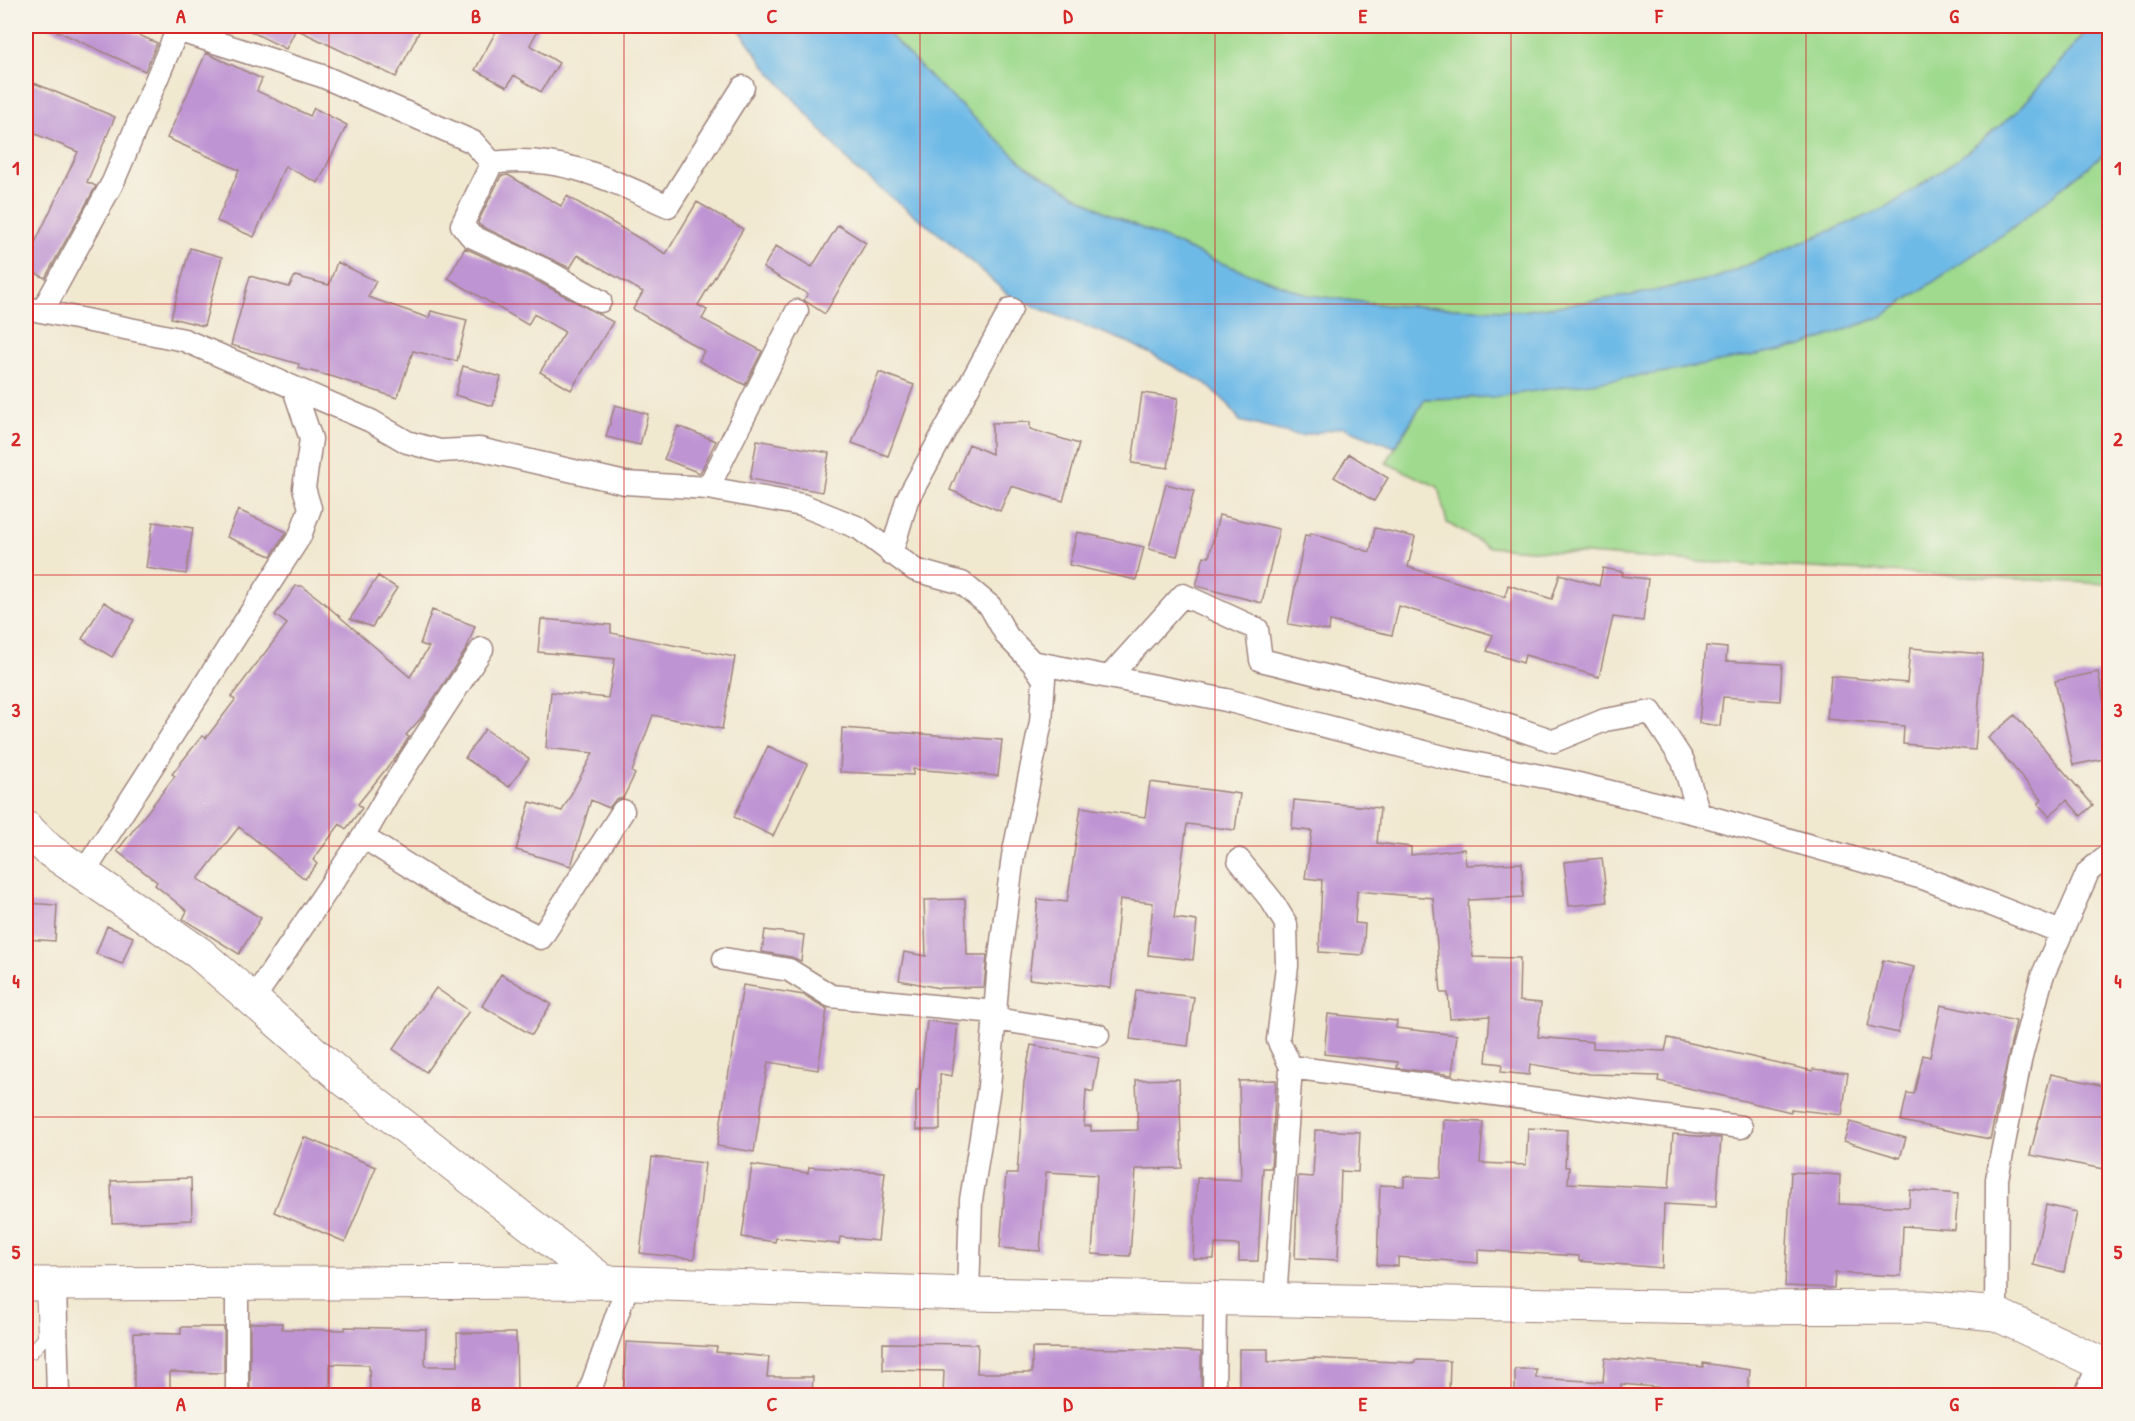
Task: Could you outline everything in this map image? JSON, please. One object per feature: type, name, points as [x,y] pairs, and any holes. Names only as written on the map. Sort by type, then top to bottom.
[{"type":"street","points":[[492,163],[473,142],[322,76],[178,28],[113,182],[34,309],[184,340],[371,421],[407,442],[440,451],[479,449],[625,483],[708,488],[802,505],[860,528],[891,554],[915,570],[962,583],[990,606],[1007,636],[1032,662],[1044,679],[1041,722],[1013,856],[989,1087],[972,1200],[968,1294]]},
{"type":"street","points":[[492,163],[519,159],[594,172],[668,206],[743,87]]},
{"type":"street","points":[[492,163],[462,225],[471,236],[545,270],[600,301]]},
{"type":"street","points":[[891,554],[907,500],[1011,309]]},
{"type":"street","points":[[708,488],[797,310]]},
{"type":"street","points":[[83,874],[300,536],[310,508],[304,488],[311,439],[294,389]]},
{"type":"street","points":[[1109,677],[1183,595],[1257,629],[1261,660],[1461,711],[1554,741],[1605,720],[1651,712],[1683,761],[1699,814]]},
{"type":"street","points":[[252,1001],[363,837],[389,792],[482,649]]},
{"type":"street","points":[[1032,662],[1226,700],[1447,758],[1566,781],[1699,814],[1926,879],[2061,932]]},
{"type":"street","points":[[363,837],[450,892],[541,938],[623,811]]},
{"type":"street","points":[[26,828],[37,851],[83,874],[199,952],[252,1001],[345,1080],[616,1283]]},
{"type":"street","points":[[1996,1314],[1997,1179],[2020,1061],[2042,977],[2061,932],[2088,872],[2109,853]]},
{"type":"street","points":[[1239,860],[1272,901],[1286,924],[1287,966],[1278,1040],[1291,1067],[1275,1300]]},
{"type":"street","points":[[724,958],[789,970],[831,996],[995,1016],[1098,1035]]},
{"type":"street","points":[[1291,1067],[1741,1127]]},
{"type":"street","points":[[588,1395],[616,1283]]},
{"type":"street","points":[[58,1395],[41,1285],[616,1283],[1215,1299],[1714,1308],[1923,1307],[1996,1314],[2099,1379]]},
{"type":"street","points":[[237,1286],[237,1395]]},
{"type":"street","points":[[1214,1395],[1215,1299]]},
{"type":"lane","points":[[33,1352],[44,1338],[41,1285]]},
{"type":"green space","points":[[881,26],[2091,26],[2017,112],[1953,163],[1888,207],[1716,278],[1634,295],[1522,311],[1385,305],[1308,295],[1213,260],[1105,212],[1026,166],[928,75]]},
{"type":"green space","points":[[2109,150],[2109,584],[1683,561],[1489,547],[1447,523],[1438,487],[1386,463],[1425,399],[1494,397],[1883,316],[2008,231]]},
{"type":"water","points":[[737,26],[881,26],[928,75],[1026,166],[1105,212],[1213,260],[1308,295],[1385,305],[1522,311],[1634,295],[1716,278],[1888,207],[1953,163],[2017,112],[2091,26],[2109,26],[2109,150],[2008,231],[1883,316],[1802,346],[1673,371],[1494,397],[1425,399],[1395,447],[1343,427],[1301,436],[1240,421],[1229,405],[1205,383],[1130,343],[1012,298],[948,241],[856,170],[764,65]]},
{"type":"building","points":[[46,26],[118,26],[157,43],[145,71]]},
{"type":"building","points":[[240,26],[422,26],[396,77],[296,29],[286,49]]},
{"type":"building","points":[[499,26],[540,26],[530,45],[559,63],[541,92],[514,75],[507,87],[475,70]]},
{"type":"building","points":[[206,53],[262,79],[257,91],[310,116],[314,108],[347,125],[318,183],[285,166],[254,237],[217,221],[239,170],[167,138]]},
{"type":"building","points":[[34,83],[115,117],[87,182],[96,186],[45,278],[26,268],[26,262],[78,152],[26,130],[26,104]]},
{"type":"building","points":[[508,175],[561,206],[567,196],[666,254],[697,202],[743,229],[698,305],[707,310],[702,319],[762,351],[745,385],[699,361],[704,351],[633,309],[643,292],[578,255],[570,268],[479,225],[478,222],[501,176]]},
{"type":"building","points":[[838,225],[866,243],[825,314],[804,300],[808,294],[763,268],[776,246],[812,267]]},
{"type":"building","points":[[190,248],[222,257],[204,326],[171,318]]},
{"type":"building","points":[[465,248],[539,282],[613,322],[571,390],[540,372],[565,332],[534,314],[528,325],[448,278]]},
{"type":"building","points":[[337,262],[376,281],[368,297],[429,318],[431,311],[467,320],[457,361],[413,351],[397,398],[334,377],[298,368],[299,364],[231,345],[250,276],[289,287],[295,276],[329,285]]},
{"type":"building","points":[[463,366],[501,377],[493,406],[455,395]]},
{"type":"building","points":[[879,372],[914,385],[888,456],[852,443]]},
{"type":"building","points":[[1142,393],[1178,398],[1168,468],[1132,463]]},
{"type":"building","points":[[615,405],[648,414],[640,445],[606,437]]},
{"type":"building","points":[[1030,422],[1030,429],[1079,444],[1063,501],[1011,486],[1000,511],[950,490],[969,444],[992,454],[992,423]]},
{"type":"building","points":[[678,426],[716,441],[700,473],[664,459]]},
{"type":"building","points":[[757,440],[829,453],[822,492],[750,479]]},
{"type":"building","points":[[1349,454],[1388,478],[1374,501],[1334,477]]},
{"type":"building","points":[[1166,484],[1194,491],[1177,556],[1149,549]]},
{"type":"building","points":[[238,510],[287,532],[271,556],[227,537]]},
{"type":"building","points":[[1219,515],[1279,529],[1262,603],[1196,586],[1204,556],[1209,557]]},
{"type":"building","points":[[153,522],[193,528],[186,574],[146,568]]},
{"type":"building","points":[[1375,528],[1415,537],[1408,567],[1505,597],[1508,585],[1552,599],[1560,574],[1599,586],[1603,568],[1623,572],[1622,576],[1648,579],[1643,621],[1613,617],[1599,677],[1525,655],[1523,663],[1487,651],[1493,635],[1399,606],[1392,635],[1330,621],[1329,631],[1288,624],[1305,535],[1310,536],[1311,533],[1370,552]]},
{"type":"building","points":[[1077,532],[1144,547],[1136,580],[1069,565]]},
{"type":"building","points":[[378,576],[397,588],[372,627],[350,619]]},
{"type":"building","points":[[296,586],[302,586],[318,598],[410,677],[429,647],[420,644],[432,610],[475,626],[467,648],[421,718],[406,735],[409,737],[398,754],[358,804],[362,808],[346,829],[340,824],[313,860],[317,864],[305,879],[239,827],[198,879],[261,918],[239,954],[183,919],[187,911],[155,885],[157,882],[117,851],[175,776],[172,774],[202,736],[206,738],[235,700],[231,697],[287,624],[275,615]]},
{"type":"building","points":[[104,602],[134,620],[112,657],[82,639]]},
{"type":"building","points":[[541,619],[611,625],[611,633],[735,657],[722,729],[653,715],[632,772],[635,774],[623,798],[616,799],[609,808],[591,800],[571,866],[516,850],[530,802],[562,811],[593,753],[546,748],[551,692],[608,698],[615,659],[538,652]]},
{"type":"building","points":[[1706,646],[1727,648],[1726,661],[1782,664],[1780,701],[1723,697],[1720,726],[1699,723]]},
{"type":"building","points":[[1910,648],[1983,654],[1975,750],[1903,744],[1904,726],[1827,719],[1831,676],[1907,683]]},
{"type":"building","points":[[2098,672],[2109,727],[2109,758],[2073,765],[2055,681]]},
{"type":"building","points":[[2015,715],[2093,805],[2081,816],[2067,800],[2049,816],[2038,804],[2042,800],[1988,738]]},
{"type":"building","points":[[842,728],[1002,740],[998,776],[913,769],[913,775],[840,772]]},
{"type":"building","points":[[485,729],[529,759],[509,787],[465,758]]},
{"type":"building","points":[[768,746],[807,764],[773,836],[734,817]]},
{"type":"building","points":[[1150,782],[1240,794],[1235,830],[1187,824],[1174,918],[1197,921],[1193,960],[1148,955],[1153,903],[1120,899],[1111,988],[1029,979],[1038,899],[1067,902],[1081,807],[1145,817]]},
{"type":"building","points":[[1294,800],[1380,808],[1377,843],[1411,847],[1411,855],[1464,849],[1466,865],[1522,863],[1523,897],[1469,900],[1468,906],[1473,957],[1520,958],[1519,1001],[1541,1003],[1538,1037],[1593,1042],[1593,1048],[1665,1051],[1668,1038],[1813,1071],[1813,1069],[1848,1073],[1842,1115],[1791,1109],[1791,1112],[1658,1081],[1659,1076],[1590,1074],[1530,1064],[1529,1075],[1501,1072],[1502,1064],[1486,1062],[1490,1016],[1450,1019],[1448,993],[1441,993],[1433,898],[1357,891],[1355,923],[1365,924],[1363,955],[1319,952],[1322,880],[1305,878],[1312,831],[1292,829]]},
{"type":"building","points":[[1602,858],[1607,902],[1569,906],[1564,862]]},
{"type":"building","points":[[965,899],[967,955],[987,955],[984,987],[939,988],[899,980],[904,952],[926,956],[924,900]]},
{"type":"building","points":[[26,903],[57,905],[55,941],[26,939]]},
{"type":"building","points":[[107,926],[133,937],[122,964],[96,954]]},
{"type":"building","points":[[765,930],[804,935],[801,961],[762,952]]},
{"type":"building","points":[[1883,960],[1914,967],[1898,1033],[1868,1026]]},
{"type":"building","points":[[501,974],[551,1004],[532,1035],[482,1006]]},
{"type":"building","points":[[743,985],[804,995],[827,1009],[818,1070],[768,1062],[754,1152],[717,1146]]},
{"type":"building","points":[[436,988],[469,1011],[426,1072],[393,1049]]},
{"type":"building","points":[[1136,990],[1194,997],[1188,1046],[1130,1039]]},
{"type":"building","points":[[1941,1005],[2016,1021],[1990,1139],[1901,1121],[1907,1093],[1914,1094],[1923,1055],[1930,1057]]},
{"type":"building","points":[[1328,1014],[1397,1021],[1396,1028],[1457,1035],[1452,1075],[1397,1068],[1398,1062],[1324,1054]]},
{"type":"building","points":[[927,1021],[958,1024],[952,1076],[940,1074],[940,1130],[916,1130],[916,1090],[919,1090]]},
{"type":"building","points":[[1031,1045],[1099,1058],[1093,1092],[1086,1090],[1084,1126],[1091,1126],[1091,1131],[1138,1130],[1136,1080],[1179,1079],[1182,1168],[1136,1169],[1130,1256],[1092,1254],[1097,1175],[1046,1172],[1040,1251],[1000,1248],[1006,1174],[1017,1174],[1024,1082]]},
{"type":"building","points":[[2051,1074],[2109,1087],[2109,1170],[2030,1155]]},
{"type":"building","points":[[1276,1080],[1271,1168],[1263,1168],[1258,1261],[1239,1261],[1239,1245],[1215,1244],[1214,1259],[1193,1259],[1197,1178],[1241,1180],[1239,1081]]},
{"type":"building","points":[[1444,1120],[1483,1122],[1480,1163],[1526,1165],[1528,1128],[1567,1130],[1565,1167],[1569,1167],[1568,1183],[1669,1188],[1673,1134],[1721,1138],[1716,1207],[1664,1204],[1662,1268],[1579,1261],[1579,1256],[1478,1250],[1478,1263],[1398,1257],[1398,1266],[1377,1265],[1380,1185],[1404,1186],[1404,1176],[1441,1178]]},
{"type":"building","points":[[1850,1122],[1906,1138],[1900,1158],[1844,1141]]},
{"type":"building","points":[[1315,1130],[1360,1132],[1358,1172],[1341,1171],[1338,1260],[1295,1258],[1298,1176],[1313,1177]]},
{"type":"building","points":[[304,1137],[376,1167],[345,1242],[274,1212]]},
{"type":"building","points":[[652,1157],[705,1163],[694,1259],[640,1253]]},
{"type":"building","points":[[752,1165],[808,1173],[809,1167],[885,1172],[878,1241],[840,1237],[839,1244],[776,1238],[775,1242],[742,1237]]},
{"type":"building","points":[[1791,1172],[1840,1175],[1839,1204],[1909,1207],[1910,1190],[1958,1194],[1955,1230],[1903,1226],[1901,1276],[1835,1273],[1834,1288],[1785,1286]]},
{"type":"building","points":[[191,1178],[192,1220],[112,1223],[111,1181]]},
{"type":"building","points":[[2046,1205],[2077,1212],[2064,1272],[2033,1265]]},
{"type":"building","points":[[250,1323],[282,1323],[282,1329],[345,1330],[345,1327],[426,1329],[425,1366],[458,1366],[457,1333],[516,1333],[517,1395],[370,1395],[369,1365],[330,1364],[330,1395],[250,1395]]},
{"type":"building","points":[[181,1327],[224,1327],[224,1373],[170,1372],[170,1395],[134,1395],[134,1333],[181,1334]]},
{"type":"building","points":[[626,1342],[717,1347],[716,1352],[769,1357],[767,1377],[813,1377],[812,1395],[623,1395]]},
{"type":"building","points":[[883,1343],[978,1344],[977,1373],[1032,1373],[1032,1348],[1201,1352],[1201,1395],[943,1395],[944,1371],[883,1370]]},
{"type":"building","points":[[1239,1349],[1268,1349],[1268,1362],[1312,1358],[1415,1363],[1415,1360],[1450,1361],[1449,1395],[1239,1395]]},
{"type":"building","points":[[1605,1358],[1703,1367],[1703,1363],[1750,1370],[1747,1395],[1699,1395],[1699,1391],[1621,1384],[1621,1395],[1515,1395],[1515,1369],[1536,1369],[1536,1378],[1603,1382]]}]
